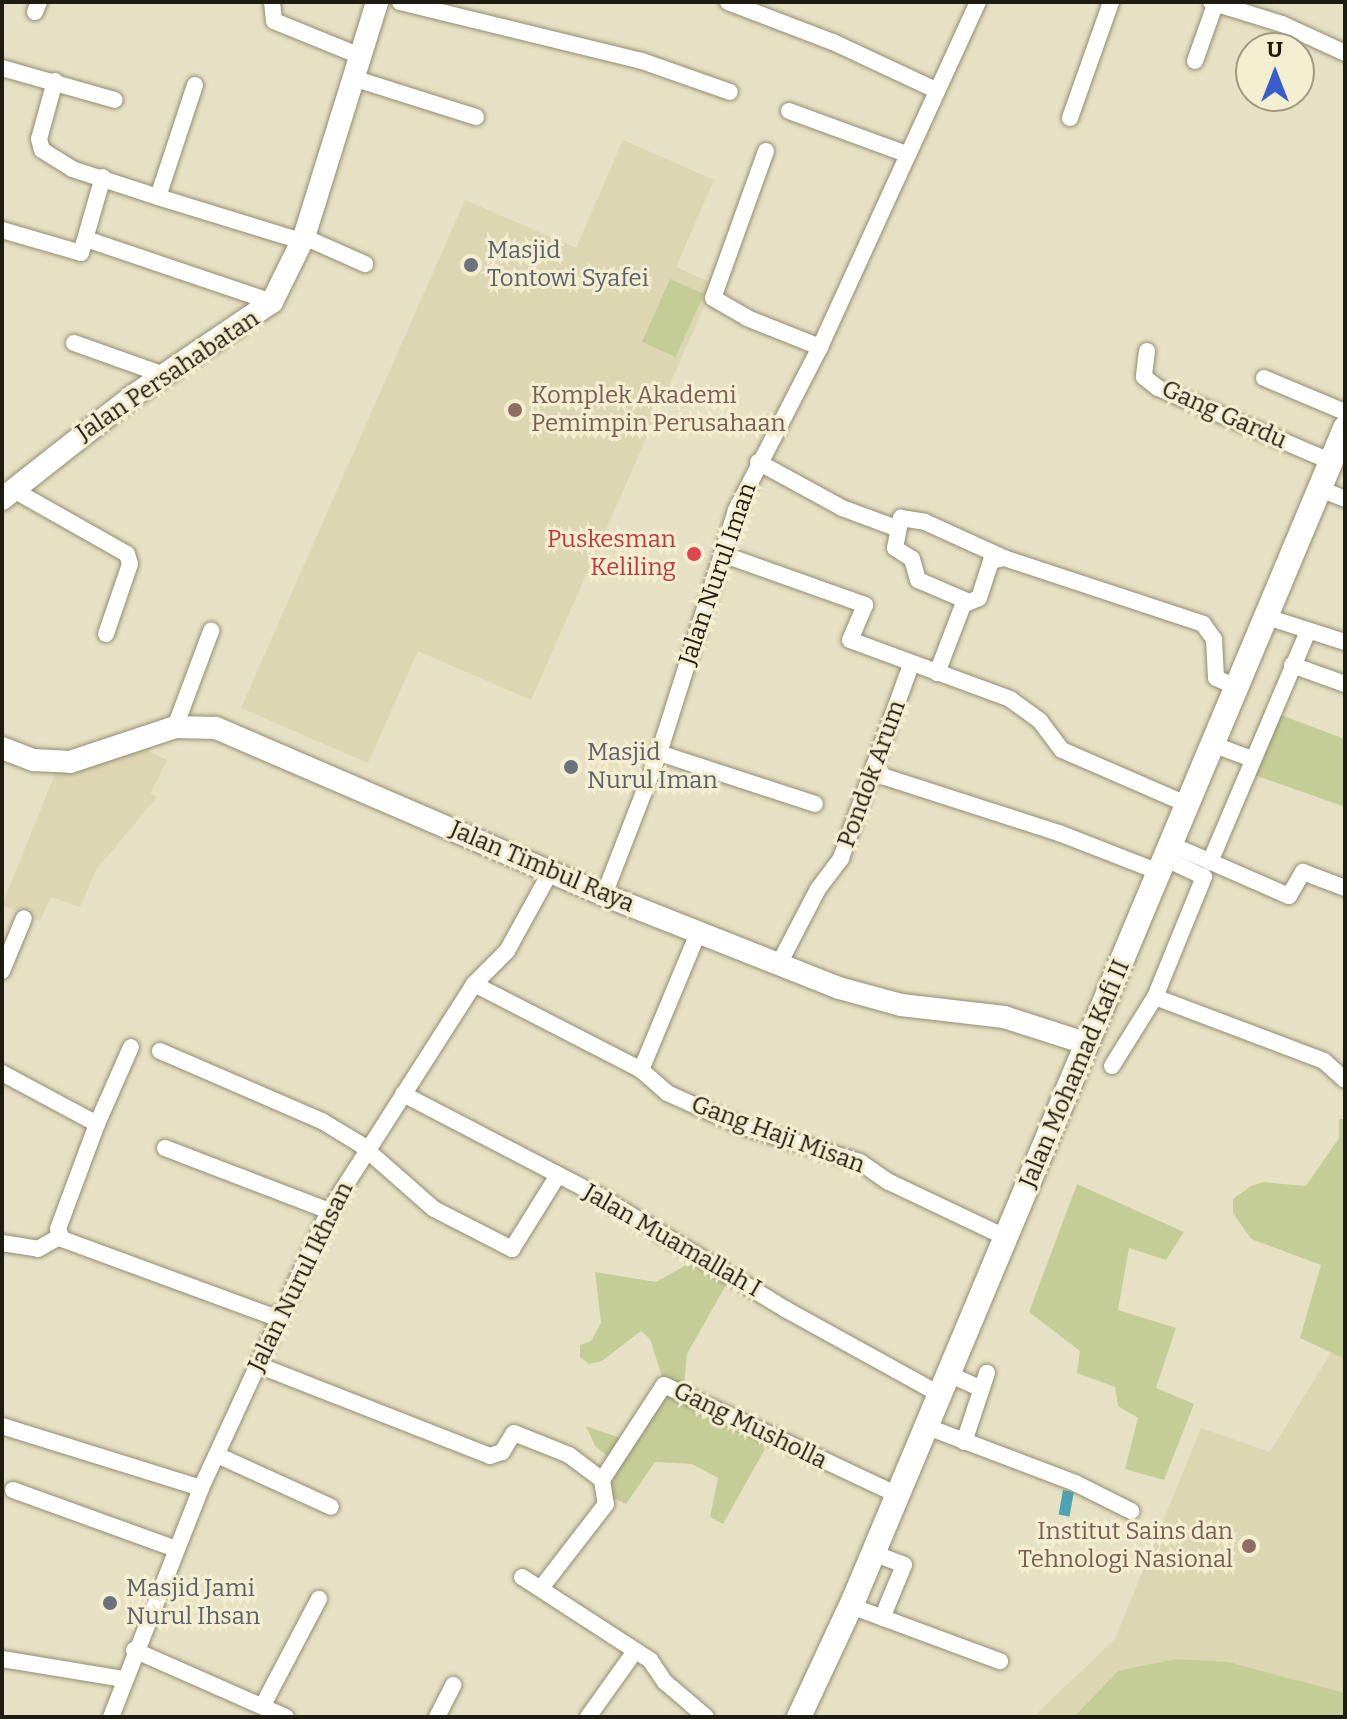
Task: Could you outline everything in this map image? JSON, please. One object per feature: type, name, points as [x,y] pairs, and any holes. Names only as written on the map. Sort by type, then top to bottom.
[{"type":"main road","name":"Jalan Mohamad Kafi II","points":[[799,1717],[867,1608],[898,1495],[1005,1237],[1169,860],[1184,803],[1219,746],[1236,687],[1291,625],[1330,461],[1345,428]]},
{"type":"street","points":[[272,2],[274,21],[360,56]]},
{"type":"street","name":"Jalan Persahabatan","points":[[7,494],[164,375],[272,302],[302,239],[377,2]]},
{"type":"street","points":[[400,2],[642,61],[730,92]]},
{"type":"street","points":[[728,2],[833,42],[934,89]]},
{"type":"street","name":"Jalan Nurul Iman","points":[[604,895],[659,753],[722,554],[758,462],[820,347],[904,153],[978,2]]},
{"type":"street","points":[[1070,118],[1111,2]]},
{"type":"street","points":[[1195,61],[1214,2],[1282,24],[1345,53]]},
{"type":"street","points":[[2,68],[115,100]]},
{"type":"street","points":[[353,78],[476,117]]},
{"type":"street","points":[[55,81],[41,126],[42,150],[50,159],[158,197],[302,239],[365,264]]},
{"type":"street","points":[[158,197],[195,85]]},
{"type":"street","points":[[789,111],[904,153]]},
{"type":"street","points":[[766,151],[713,298],[747,318],[820,347]]},
{"type":"street","points":[[2,230],[77,254],[86,239],[103,177]]},
{"type":"street","points":[[86,239],[272,302]]},
{"type":"street","points":[[74,343],[164,375]]},
{"type":"street","name":"Gang Gardu","points":[[1147,351],[1144,377],[1158,388],[1330,461]]},
{"type":"street","points":[[1264,378],[1345,412]]},
{"type":"street","points":[[758,462],[842,508],[896,528]]},
{"type":"street","points":[[1323,490],[1345,499]]},
{"type":"street","points":[[7,494],[127,554],[130,564],[106,634]]},
{"type":"street","points":[[1004,558],[991,561],[979,598],[967,601],[918,580],[912,559],[895,548],[896,528],[901,518],[916,518],[1004,558],[1199,622],[1214,635],[1216,678],[1236,687]]},
{"type":"street","points":[[722,554],[865,605],[850,640],[1010,699],[1040,721],[1062,750],[1184,803]]},
{"type":"street","points":[[937,673],[967,601]]},
{"type":"street","points":[[1112,1066],[1155,997],[1248,757],[1292,665],[1291,625],[1345,642]]},
{"type":"street","points":[[175,727],[211,631]]},
{"type":"street","name":"Pondok Arum","points":[[780,962],[818,889],[841,858],[911,665]]},
{"type":"street","points":[[1292,665],[1345,684]]},
{"type":"street","name":"Jalan Timbul Raya","points":[[2,748],[34,760],[70,762],[175,727],[216,728],[301,761],[604,895],[780,962],[839,988],[901,1005],[1004,1017],[1088,1044]]},
{"type":"street","points":[[1219,746],[1248,757]]},
{"type":"street","points":[[659,753],[815,804]]},
{"type":"street","points":[[873,773],[1059,833],[1169,860],[1204,864],[1289,896],[1303,872],[1345,888]]},
{"type":"street","points":[[1169,860],[1204,864]]},
{"type":"street","name":"Jalan Nurul Ikhsan","points":[[111,1717],[134,1650],[201,1488],[329,1211],[365,1149],[474,984],[507,951],[551,871]]},
{"type":"street","points":[[2,971],[24,918]]},
{"type":"street","points":[[641,1070],[699,931]]},
{"type":"street","name":"Gang Haji Misan","points":[[474,984],[641,1070],[667,1093],[741,1126],[860,1162],[889,1182],[1005,1237]]},
{"type":"street","points":[[1155,997],[1324,1061],[1345,1080]]},
{"type":"street","points":[[2,1243],[38,1249],[59,1237],[97,1124],[131,1047]]},
{"type":"street","points":[[160,1051],[322,1121],[365,1149],[434,1209],[512,1249],[558,1175]]},
{"type":"street","points":[[2,1073],[97,1124]]},
{"type":"street","name":"Jalan Muamallah I","points":[[403,1094],[946,1381],[981,1383],[960,1440]]},
{"type":"street","points":[[165,1148],[329,1211]]},
{"type":"street","points":[[59,1237],[279,1319]]},
{"type":"street","points":[[258,1365],[490,1456],[502,1452],[512,1427],[569,1455],[602,1480],[606,1504],[541,1588]]},
{"type":"street","name":"Gang Musholla","points":[[602,1480],[664,1385],[898,1495]]},
{"type":"street","points":[[2,1426],[201,1488]]},
{"type":"street","points":[[928,1428],[1075,1483],[1131,1511]]},
{"type":"street","points":[[217,1455],[331,1507]]},
{"type":"street","points":[[13,1490],[176,1549]]},
{"type":"street","points":[[883,1557],[904,1565],[867,1608],[1000,1661]]},
{"type":"street","points":[[522,1577],[635,1651],[706,1717]]},
{"type":"street","points":[[263,1705],[319,1599]]},
{"type":"street","points":[[134,1650],[286,1717]]},
{"type":"street","points":[[588,1717],[635,1651]]},
{"type":"street","points":[[2,1659],[124,1679]]},
{"type":"street","points":[[437,1717],[453,1685]]},
{"type":"shaded area","name":"Komplek Akademi Pemimpin Perusahaan","points":[[623,140],[714,180],[676,267],[714,284],[531,700],[418,651],[368,763],[241,708],[465,200],[576,248]]},
{"type":"shaded area","points":[[143,748],[167,760],[150,794],[157,797],[96,870],[80,907],[51,897],[40,921],[2,905],[64,752]]},
{"type":"shaded area","name":"Institut Sains dan Tehnologi Nasional","points":[[1335,1346],[1345,1351],[1345,1717],[1033,1717],[1115,1639],[1201,1428],[1270,1452]]},
{"type":"green space","points":[[670,279],[704,294],[676,357],[642,342]]},
{"type":"green space","points":[[1265,709],[1345,739],[1345,807],[1240,770]]},
{"type":"green space","points":[[1339,1119],[1345,1119],[1345,1359],[1300,1338],[1321,1265],[1251,1239],[1233,1213],[1233,1199],[1251,1186],[1263,1182],[1306,1186],[1339,1138]]},
{"type":"green space","points":[[1077,1184],[1184,1232],[1166,1260],[1129,1248],[1118,1310],[1176,1328],[1156,1388],[1194,1404],[1164,1480],[1125,1469],[1138,1418],[1118,1406],[1115,1387],[1077,1373],[1080,1351],[1029,1312]]},
{"type":"green space","points":[[695,1260],[731,1276],[687,1354],[683,1396],[770,1440],[723,1524],[710,1517],[718,1478],[692,1464],[655,1462],[626,1504],[609,1496],[613,1461],[595,1446],[586,1426],[620,1438],[631,1435],[667,1392],[650,1339],[641,1331],[602,1361],[589,1364],[580,1357],[580,1345],[591,1341],[601,1323],[595,1272],[656,1282]]},
{"type":"green space","points":[[1176,1659],[1228,1662],[1345,1693],[1345,1717],[1074,1717],[1118,1671]]},
{"type":"water","points":[[1063,1490],[1074,1492],[1069,1517],[1059,1515]]},
{"type":"place","name":"Masjid Tontowi Syafei","points":[[471,265]]},
{"type":"place","name":"Komplek Akademi Pemimpin Perusahaan","points":[[515,410]]},
{"type":"place","name":"Puskesman Keliling","points":[[694,554]]},
{"type":"place","name":"Masjid Nurul Iman","points":[[571,767]]},
{"type":"place","name":"Institut Sains dan Tehnologi Nasional","points":[[1249,1546]]},
{"type":"place","name":"Masjid Jami Nurul Ihsan","points":[[110,1603]]}]
